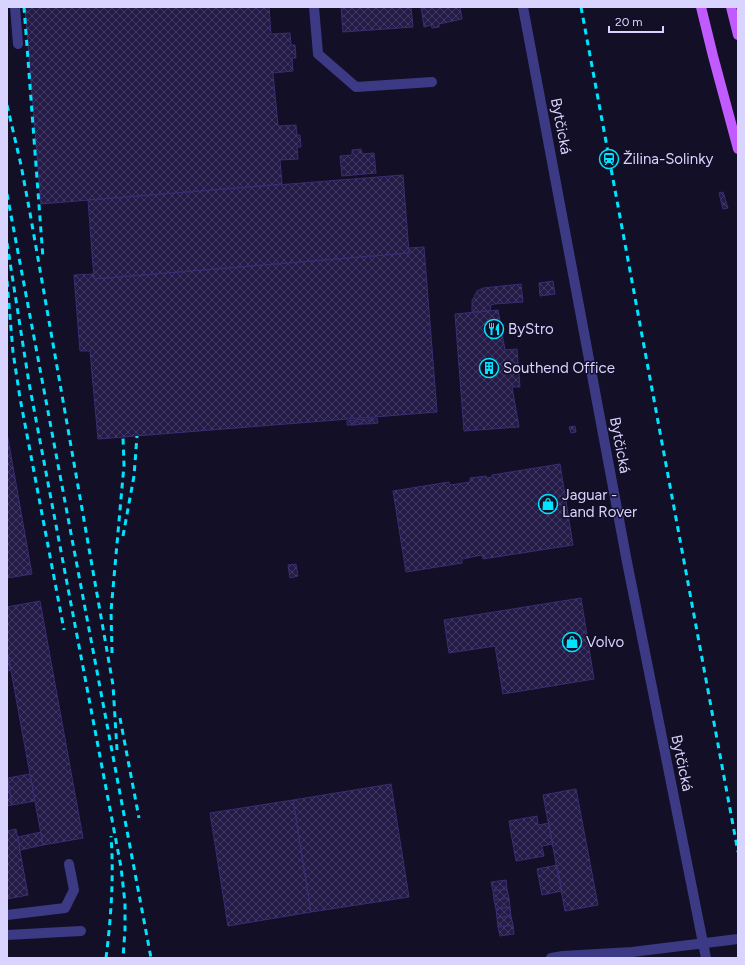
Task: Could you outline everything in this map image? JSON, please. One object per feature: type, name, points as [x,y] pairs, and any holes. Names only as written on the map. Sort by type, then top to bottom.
[{"type":"main road","points":[[701,7],[738,148]]},
{"type":"main road","points":[[731,7],[738,35]]},
{"type":"street","points":[[15,7],[18,44]]},
{"type":"street","points":[[314,7],[318,54],[356,87],[432,82]]},
{"type":"street","name":"Bytčická","points":[[523,7],[626,554],[706,958]]},
{"type":"street","points":[[7,915],[65,908],[74,890],[69,864]]},
{"type":"street","points":[[7,935],[81,931]]},
{"type":"street","points":[[552,958],[632,952],[738,939]]},
{"type":"building","points":[[25,7],[269,7],[271,34],[290,33],[291,45],[295,45],[296,58],[292,58],[293,71],[273,73],[278,126],[296,125],[297,135],[300,135],[301,147],[297,147],[298,159],[280,160],[282,184],[41,204]]},
{"type":"building","points":[[341,7],[411,7],[413,27],[343,32]]},
{"type":"building","points":[[421,7],[460,7],[462,19],[439,24],[439,27],[432,28],[431,25],[424,27]]},
{"type":"building","points":[[361,149],[362,154],[374,153],[376,173],[342,176],[340,156],[352,155],[352,150]]},
{"type":"building","points":[[403,175],[409,253],[94,279],[88,200]]},
{"type":"building","points":[[723,192],[728,208],[723,209],[719,193]]},
{"type":"building","points":[[424,247],[437,412],[98,439],[90,351],[80,351],[74,275],[94,274],[94,279],[409,253],[409,248]]},
{"type":"building","points":[[553,281],[555,294],[540,296],[539,283]]},
{"type":"building","points":[[521,284],[523,302],[494,304],[491,305],[490,311],[472,312],[472,301],[477,291],[483,288]]},
{"type":"building","name":"Southend Office","points":[[498,310],[505,350],[517,349],[520,387],[512,387],[519,427],[464,431],[455,314]]},
{"type":"building","points":[[377,418],[378,423],[370,424],[369,419]]},
{"type":"building","points":[[362,419],[369,419],[369,424],[362,424]]},
{"type":"building","points":[[362,419],[362,424],[355,425],[355,420]]},
{"type":"building","points":[[355,420],[355,425],[347,425],[347,421]]},
{"type":"building","points":[[575,426],[576,432],[571,433],[569,427]]},
{"type":"building","points":[[7,433],[32,574],[7,578]]},
{"type":"building","points":[[560,464],[573,545],[483,559],[482,555],[462,559],[462,563],[406,572],[393,491],[449,482],[450,485],[470,482],[470,478],[486,476],[486,478],[492,477],[492,475]]},
{"type":"building","points":[[296,564],[298,576],[290,578],[288,565]]},
{"type":"building","points":[[581,598],[594,679],[503,694],[495,646],[449,653],[444,620]]},
{"type":"building","points":[[40,601],[83,838],[43,845],[7,649],[7,607]]},
{"type":"building","points":[[7,655],[11,670],[7,671]]},
{"type":"building","points":[[30,774],[35,801],[12,805],[8,778]]},
{"type":"building","points":[[7,778],[12,805],[7,806]]},
{"type":"building","points":[[391,784],[409,897],[311,912],[293,800]]},
{"type":"building","points":[[576,789],[598,905],[565,911],[543,795]]},
{"type":"building","points":[[293,800],[311,912],[228,926],[210,813]]},
{"type":"building","points":[[537,816],[538,825],[549,823],[553,844],[542,846],[544,856],[516,861],[509,821]]},
{"type":"building","points":[[16,829],[28,895],[7,899],[7,831]]},
{"type":"building","points":[[41,832],[43,845],[20,850],[18,837]]},
{"type":"building","points":[[557,865],[562,891],[542,895],[537,869]]},
{"type":"building","points":[[506,880],[507,889],[493,891],[491,882]]},
{"type":"building","points":[[507,889],[509,898],[494,900],[493,891]]},
{"type":"building","points":[[509,898],[510,907],[496,909],[494,900]]},
{"type":"building","points":[[510,907],[511,916],[497,918],[496,909]]},
{"type":"building","points":[[511,916],[513,925],[498,927],[497,918]]},
{"type":"building","points":[[513,925],[514,934],[500,936],[498,927]]},
{"type":"railway","points":[[24,7],[43,258]]},
{"type":"railway","points":[[581,7],[738,852]]},
{"type":"railway","points":[[7,105],[30,213],[113,685],[117,750]]},
{"type":"railway","points":[[7,194],[151,958]]},
{"type":"railway","points":[[7,243],[29,383],[121,867],[125,903],[123,958]]},
{"type":"railway","points":[[7,281],[13,352],[20,398],[64,630]]},
{"type":"railway","points":[[123,536],[134,476],[137,436]]},
{"type":"railway","points":[[112,653],[111,611],[124,465],[123,437]]},
{"type":"railway","points":[[120,718],[139,818]]},
{"type":"railway","points":[[106,958],[112,897],[111,836]]},
{"type":"place","name":"Žilina-Solinky","points":[[609,159]]},
{"type":"place","name":"ByStro","points":[[494,329]]},
{"type":"place","name":"Southend Office","points":[[489,368]]},
{"type":"place","name":"Jaguar - Land Rover","points":[[548,504]]},
{"type":"place","name":"Volvo","points":[[572,642]]}]
